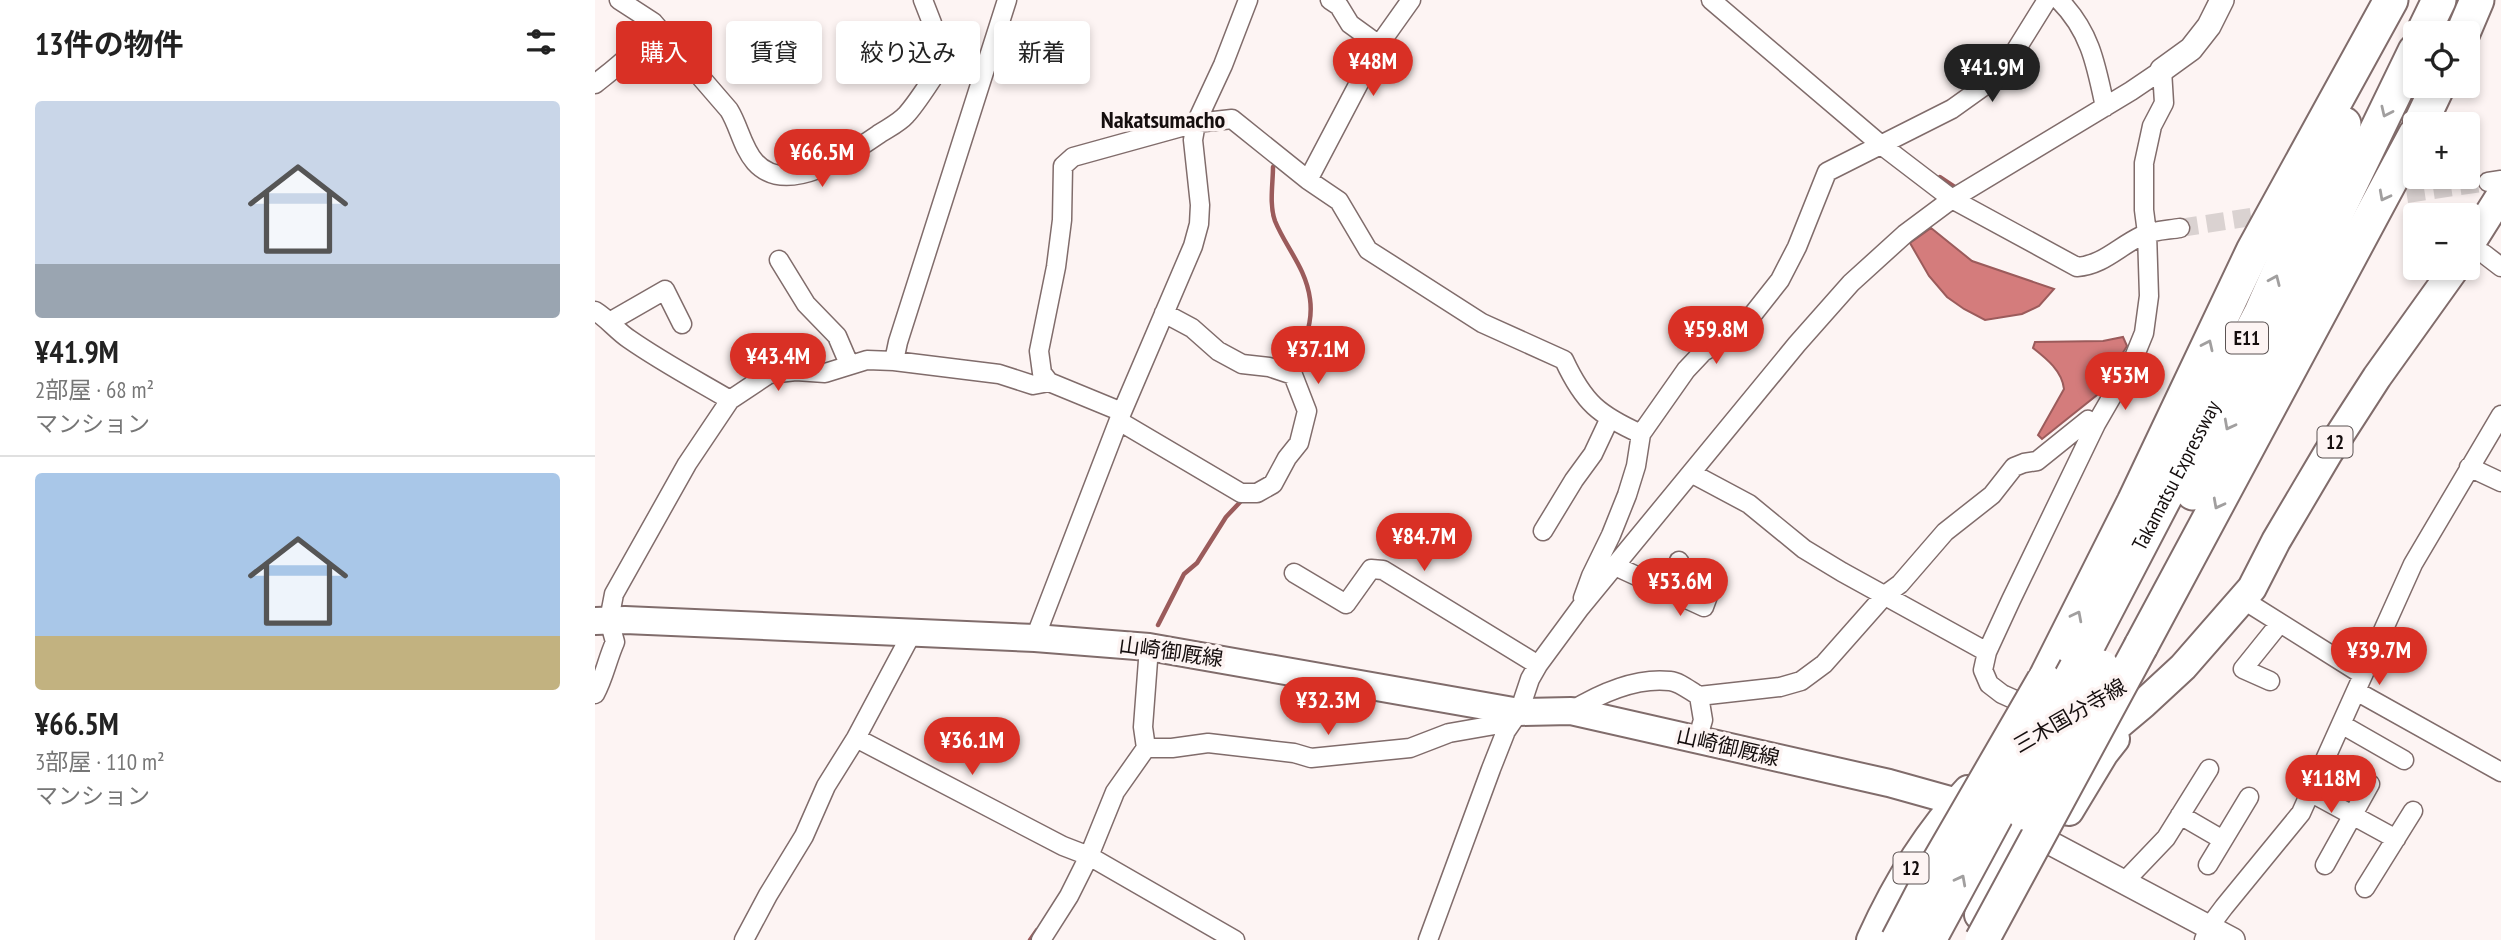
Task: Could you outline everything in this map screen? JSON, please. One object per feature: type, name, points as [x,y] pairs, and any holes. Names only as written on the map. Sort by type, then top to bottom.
[{"type":"highway","points":[[1898,940],[1937,865],[2075,671],[2134,502],[2253,251],[2391,0]]},
{"type":"highway","name":"Takamatsu Expressway","points":[[1929,940],[2075,671],[2261,313],[2401,0]]},
{"type":"highway","points":[[2429,21],[2439,0]]},
{"type":"highway","points":[[2468,21],[2477,0]]},
{"type":"highway","name":"Takamatsu Expressway","points":[[1957,940],[2075,671],[2281,328],[2403,76]]},
{"type":"highway","points":[[1982,940],[2403,157]]},
{"type":"main road","points":[[2480,223],[2497,186]]},
{"type":"main road","name":"三木国分寺線","points":[[1968,940],[2020,827],[2042,793],[2067,767],[2183,667],[2252,588],[2276,541],[2328,453],[2377,377],[2446,280]]},
{"type":"main road","name":"三木国分寺線","points":[[1871,940],[1899,886],[1927,842],[1958,801],[2021,739],[2157,669],[2223,620]]},
{"type":"main road","name":"山崎御厩線","points":[[602,621],[912,632],[1149,647],[1516,717],[1571,711],[1958,801],[2020,827]]},
{"type":"main road","points":[[2001,940],[2049,842],[2104,753],[2143,704]]},
{"type":"street","points":[[619,0],[651,21]]},
{"type":"street","points":[[707,84],[738,124],[742,140],[755,163],[776,176],[807,174],[855,151],[905,117],[937,72],[932,23],[923,0]]},
{"type":"street","points":[[894,361],[1007,0]]},
{"type":"street","points":[[1035,638],[1121,417],[1193,246],[1201,205],[1193,140],[1196,123],[1223,65],[1248,0]]},
{"type":"street","points":[[1330,0],[1339,6],[1350,24],[1379,45]]},
{"type":"street","points":[[1308,180],[1379,45],[1411,0]]},
{"type":"street","points":[[1711,0],[1879,144],[1952,199],[2077,267],[2092,266],[2103,261],[2147,233],[2180,228]]},
{"type":"street","points":[[1580,608],[1591,576],[1627,495],[1636,466],[1641,434],[1686,370],[1703,352],[1727,338],[1750,318],[1780,280],[1797,247],[1827,172],[1952,109],[2001,74],[2047,0]]},
{"type":"street","points":[[2059,0],[2074,16],[2089,43],[2105,107]]},
{"type":"street","points":[[1428,940],[1506,731],[1516,717],[1538,665],[1580,608],[1797,344],[1851,284],[1905,234],[1952,199],[2105,107],[2191,49],[2209,26],[2222,0]]},
{"type":"street","points":[[595,84],[616,67]]},
{"type":"street","points":[[2059,719],[2002,694],[1989,684],[1983,670],[1987,652],[2096,424],[2133,360],[2144,333],[2148,296],[2144,163],[2152,126],[2164,103],[2162,70]]},
{"type":"street","points":[[1164,313],[1192,328],[1218,351],[1242,364],[1269,367],[1293,375],[1307,411],[1304,429],[1299,443],[1287,458],[1273,484],[1249,493],[1121,417],[1049,382],[1042,373],[1039,351],[1056,267],[1062,220],[1063,166],[1073,157],[1196,123],[1232,119],[1308,180],[1339,201],[1368,250],[1482,323],[1564,360],[1589,403],[1609,420],[1641,434]]},
{"type":"street","points":[[2480,253],[2501,267]]},
{"type":"street","points":[[779,260],[806,304],[837,336],[849,365]]},
{"type":"street","points":[[611,321],[665,290],[682,324]]},
{"type":"street","points":[[595,311],[611,321],[625,337],[679,373],[730,400]]},
{"type":"street","points":[[595,694],[602,682],[606,662],[615,642],[602,621],[614,594],[687,464],[730,400],[769,374],[796,371],[825,373],[867,360],[999,374],[1033,386],[1049,382]]},
{"type":"street","points":[[2206,933],[2301,813],[2413,564],[2501,415]]},
{"type":"street","points":[[1543,531],[1593,454],[1609,420]]},
{"type":"street","points":[[1571,711],[1595,696],[1647,681],[1673,681],[1699,696],[1780,687],[1801,681],[1824,664],[1945,532],[1992,495],[2014,467],[2037,461],[2088,420],[2096,424]]},
{"type":"street","points":[[2469,467],[2501,482]]},
{"type":"street","points":[[1691,473],[1749,503],[1804,549],[1987,652]]},
{"type":"street","points":[[1667,591],[1679,561]]},
{"type":"street","points":[[1615,566],[1704,607],[1715,577]]},
{"type":"street","points":[[1294,573],[1346,604],[1371,569],[1383,570],[1538,665]]},
{"type":"street","points":[[2242,599],[2280,623],[2359,683],[2501,772]]},
{"type":"street","points":[[2270,681],[2243,668],[2280,623]]},
{"type":"street","points":[[744,940],[804,836],[826,786],[856,738],[912,632]]},
{"type":"street","points":[[1041,940],[1069,896],[1083,853],[1115,792],[1146,748],[1143,727],[1149,647]]},
{"type":"street","points":[[1697,740],[1703,720],[1699,696]]},
{"type":"street","points":[[1146,748],[1208,743],[1294,753],[1311,758],[1410,748],[1449,733],[1516,717]]},
{"type":"street","points":[[2341,724],[2404,760]]},
{"type":"street","points":[[856,738],[1083,853],[1235,940]]},
{"type":"street","points":[[2124,882],[2166,838],[2209,769]]},
{"type":"street","points":[[2325,865],[2370,784]]},
{"type":"street","points":[[2310,792],[2396,839]]},
{"type":"street","points":[[2208,865],[2249,797]]},
{"type":"street","points":[[2365,888],[2413,811]]},
{"type":"street","points":[[2180,816],[2223,840]]},
{"type":"street","points":[[2020,827],[2124,882],[2206,933],[2233,940]]},
{"type":"shaded area","points":[[1931,228],[1972,261],[2054,289],[2039,306],[2022,314],[1985,320],[1947,297],[1929,276],[1910,243]]},
{"type":"shaded area","points":[[2123,337],[2127,346],[2097,395],[2042,439],[2038,435],[2064,389],[2057,371],[2033,348],[2035,342],[2103,341]]},
{"type":"waterway","points":[[1273,167],[1273,214],[1279,231],[1300,268],[1310,299],[1310,319],[1297,372]]},
{"type":"waterway","points":[[1940,177],[1955,187]]},
{"type":"waterway","points":[[1158,625],[1184,574],[1197,563],[1226,517],[1243,499]]},
{"type":"waterway","points":[[1030,940],[1037,930]]},
{"type":"tunnel","points":[[2380,198],[2488,182]]},
{"type":"tunnel","points":[[2180,228],[2277,213]]},
{"type":"district","name":"Nakatsumacho","points":[[1163,120]]}]
